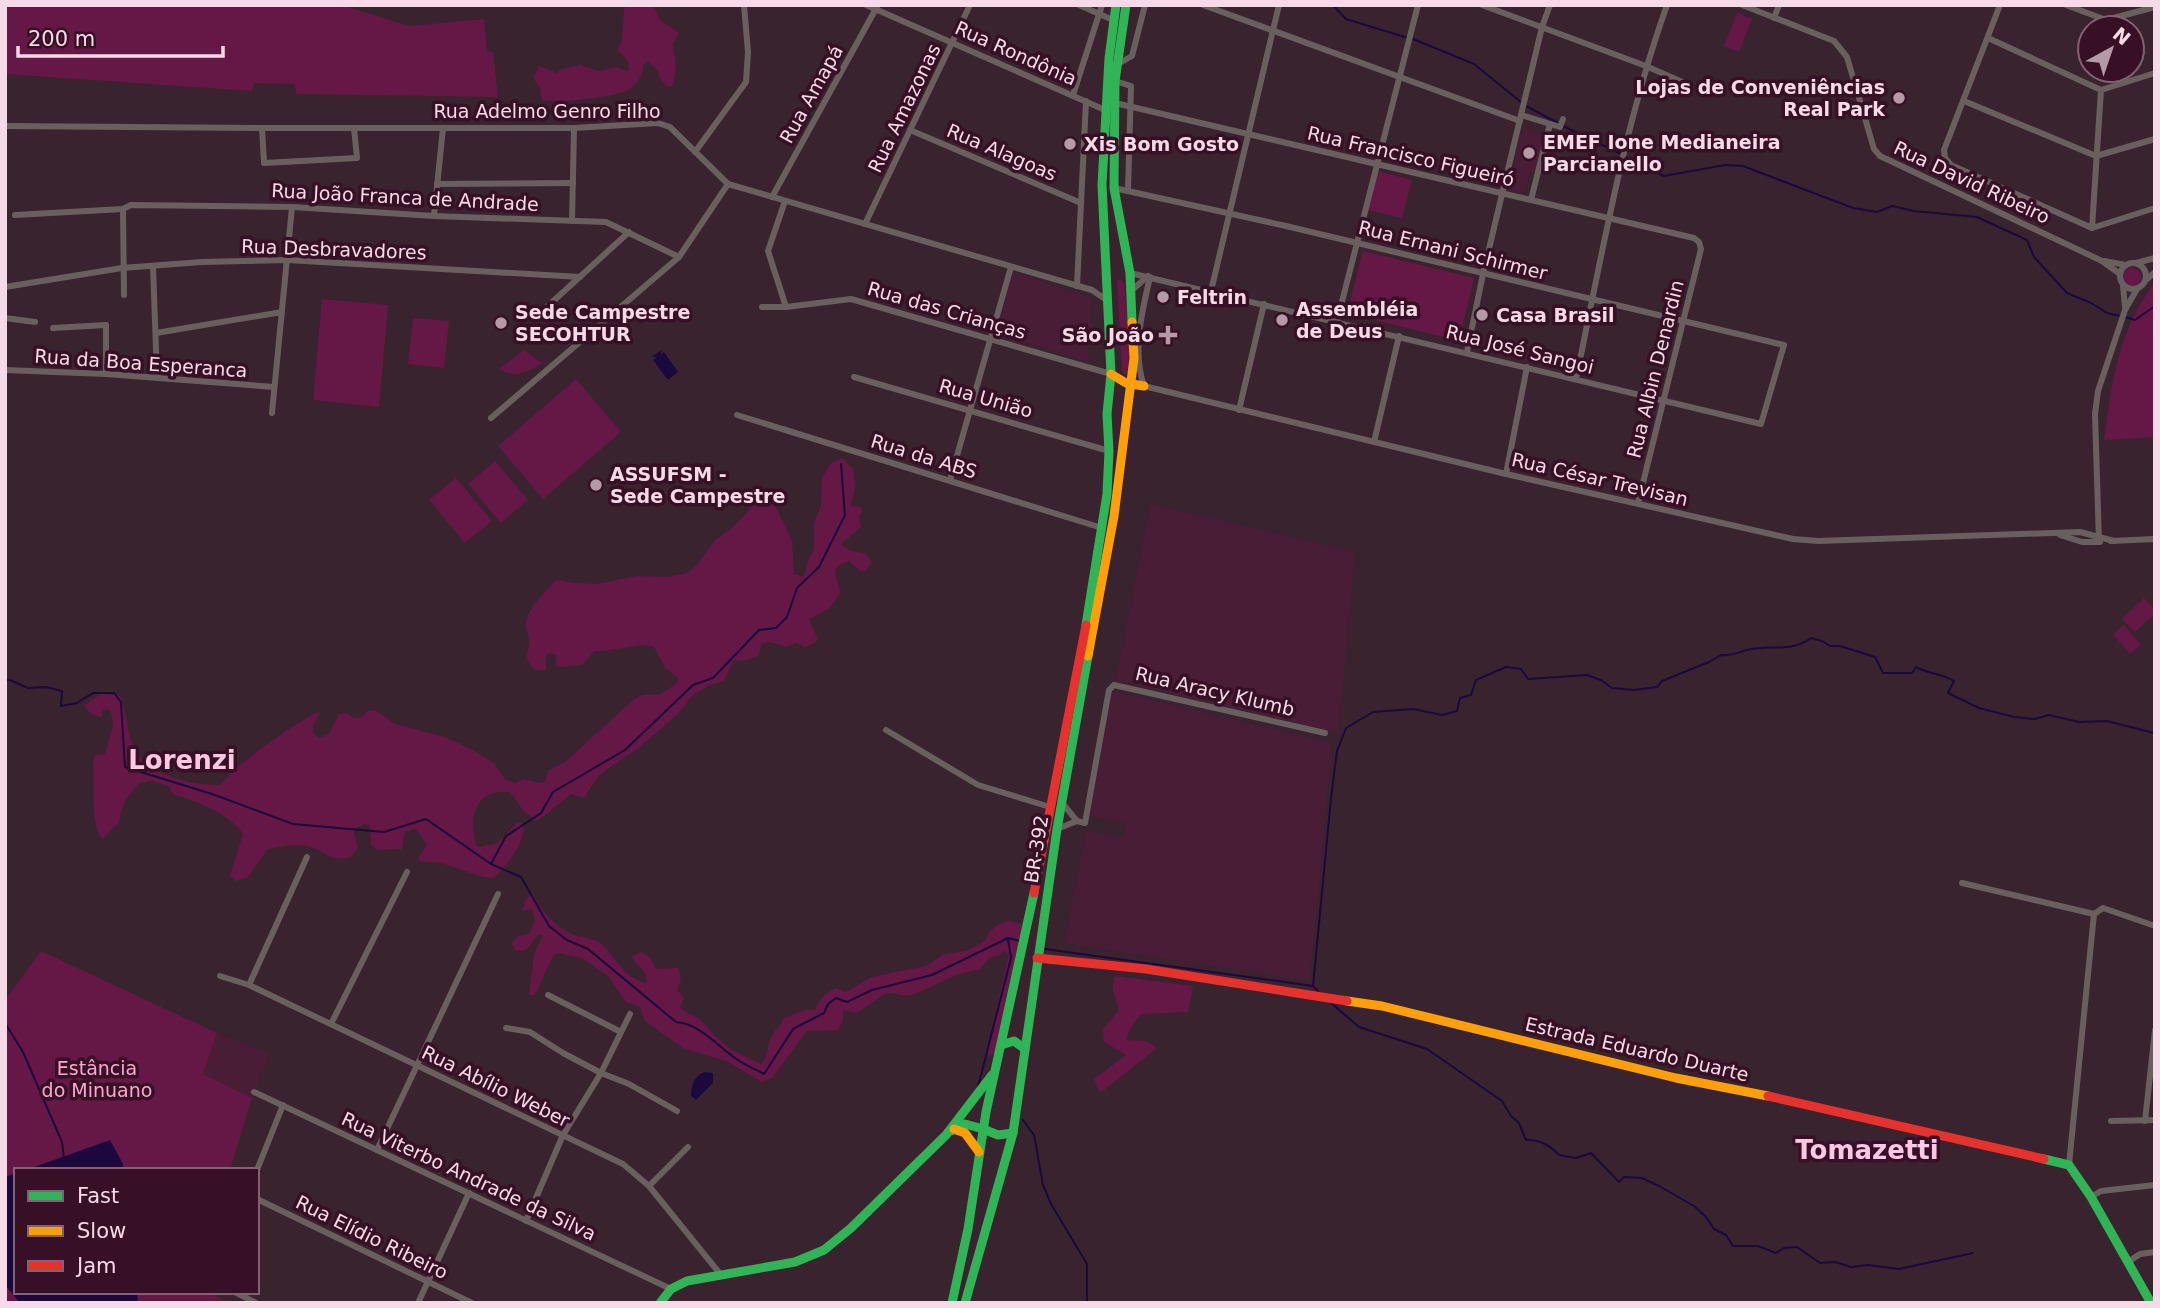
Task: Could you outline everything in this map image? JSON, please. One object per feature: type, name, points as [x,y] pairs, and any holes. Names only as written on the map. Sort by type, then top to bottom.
[{"type":"main road","name":"BR-392","points":[[952,1303],[968,1229],[983,1129],[1027,930],[1091,600],[1107,494],[1107,414],[1132,373],[1134,346],[1131,291],[1119,276],[1102,185],[1105,110],[1116,5]]},
{"type":"main road","name":"BR-392","points":[[965,1303],[1013,1133],[1061,802],[1114,516],[1128,398],[1109,304],[1119,276],[1114,188],[1114,103],[1116,65],[1126,5]]},
{"type":"main road","points":[[1126,379],[1132,373]]},
{"type":"main road","name":"Estrada Eduardo Duarte","points":[[1037,958],[1159,971],[1382,1006],[1676,1078],[1779,1098],[2069,1165]]},
{"type":"main road","points":[[1001,1045],[1014,1041],[1025,1049]]},
{"type":"main road","points":[[660,1303],[671,1289],[687,1281],[795,1262],[824,1250],[851,1228],[952,1131],[995,1070]]},
{"type":"main road","points":[[952,1131],[965,1124],[999,1136],[1013,1133]]},
{"type":"main road","points":[[952,1131],[965,1133],[979,1152]]},
{"type":"main road","points":[[2069,1165],[2151,1303]]},
{"type":"street","points":[[695,152],[746,82],[748,52],[744,5]]},
{"type":"street","name":"Rua Rondônia","points":[[866,5],[877,7],[1105,110]]},
{"type":"street","name":"Rua Amazonas","points":[[865,224],[970,5]]},
{"type":"street","points":[[1079,5],[1113,20]]},
{"type":"street","points":[[1073,95],[1102,5]]},
{"type":"street","points":[[1116,65],[1132,56],[1145,5]]},
{"type":"street","points":[[1203,5],[1520,118],[1560,127],[1563,118]]},
{"type":"street","points":[[1211,291],[1279,5]]},
{"type":"street","points":[[1337,321],[1418,5]]},
{"type":"street","points":[[1482,5],[1646,66],[1689,85]]},
{"type":"street","points":[[1467,352],[1520,118],[1550,5]]},
{"type":"street","points":[[1576,379],[1609,219],[1646,66],[1667,5]]},
{"type":"street","name":"Rua David Ribeiro","points":[[1742,5],[1834,41],[1842,49],[1847,57],[1874,149],[1880,156],[2102,261],[2120,274]]},
{"type":"street","points":[[1774,18],[1779,5]]},
{"type":"street","points":[[2000,5],[1944,150],[1945,158],[1951,164],[2092,228],[2155,208]]},
{"type":"street","points":[[2066,5],[2106,20],[2155,7]]},
{"type":"street","name":"Rua Amapá","points":[[772,197],[877,7]]},
{"type":"street","points":[[1988,38],[2101,90],[2155,73]]},
{"type":"street","points":[[1115,81],[1131,86],[1128,190]]},
{"type":"street","points":[[2092,228],[2101,90]]},
{"type":"street","points":[[1077,286],[1086,101]]},
{"type":"street","points":[[1964,101],[2096,156],[2155,139]]},
{"type":"street","name":"Rua Francisco Figueiró","points":[[1114,103],[1699,242]]},
{"type":"street","name":"Rua Adelmo Genro Filho","points":[[5,126],[574,128],[658,122],[670,127],[728,184],[1092,290],[1108,300],[1109,304]]},
{"type":"street","points":[[1531,200],[1549,124]]},
{"type":"street","points":[[262,128],[264,163],[357,158],[354,128]]},
{"type":"street","points":[[434,216],[443,128]]},
{"type":"street","points":[[572,221],[574,128]]},
{"type":"street","name":"Rua Alagoas","points":[[910,130],[1081,204]]},
{"type":"street","points":[[437,184],[573,183]]},
{"type":"street","points":[[491,418],[679,257],[728,184]]},
{"type":"street","name":"Rua Ernani Schirmer","points":[[1114,188],[1784,345],[1761,424]]},
{"type":"street","points":[[785,201],[768,251],[786,307]]},
{"type":"street","name":"Rua João Franca de Andrade","points":[[15,215],[123,209],[131,205],[292,207],[434,216],[607,222],[679,257]]},
{"type":"street","points":[[272,413],[292,207]]},
{"type":"street","points":[[123,209],[124,295]]},
{"type":"street","points":[[538,316],[629,232]]},
{"type":"street","name":"Rua Albin Denardin","points":[[1638,503],[1701,249],[1699,242]]},
{"type":"street","points":[[2125,310],[2120,274],[2126,265],[2155,258]]},
{"type":"street","name":"Rua Desbravadores","points":[[5,287],[122,268],[287,260],[580,277]]},
{"type":"street","name":"Rua David Ribeiro","points":[[2102,261],[2126,265]]},
{"type":"street","points":[[2136,263],[2145,269],[2147,279]]},
{"type":"street","points":[[153,266],[157,378]]},
{"type":"street","points":[[950,480],[1011,267]]},
{"type":"street","points":[[2099,539],[2095,414],[2098,391],[2125,310],[2137,289],[2155,272]]},
{"type":"street","points":[[1092,290],[1119,276]]},
{"type":"street","name":"Rua José Sangoi","points":[[1119,276],[1149,277],[1211,291],[1761,424]]},
{"type":"street","points":[[1131,291],[1149,277]]},
{"type":"street","points":[[1126,379],[1141,377],[1139,340],[1149,277]]},
{"type":"street","points":[[2123,285],[2137,289]]},
{"type":"street","name":"Rua das Crianças","points":[[762,307],[786,307],[851,299],[1126,379]]},
{"type":"street","points":[[1239,410],[1264,304]]},
{"type":"street","points":[[156,333],[282,312]]},
{"type":"street","points":[[5,318],[35,322]]},
{"type":"street","points":[[53,328],[106,325],[106,374]]},
{"type":"street","points":[[1374,442],[1399,336]]},
{"type":"street","points":[[1506,474],[1527,367]]},
{"type":"street","name":"Rua da Boa Esperanca","points":[[5,370],[106,374],[274,387]]},
{"type":"street","name":"Rua União","points":[[854,377],[1109,451]]},
{"type":"street","name":"Rua César Trevisan","points":[[1126,379],[1239,410],[1793,539],[1810,541],[2083,531],[2099,539],[2114,541],[2155,539]]},
{"type":"street","name":"Rua da ABS","points":[[737,415],[1102,527]]},
{"type":"street","name":"Rua Aracy Klumb","points":[[1081,822],[1109,690],[1114,685],[1325,733]]},
{"type":"street","points":[[886,730],[978,785],[1050,807]]},
{"type":"street","points":[[1061,802],[1065,809],[1081,822]]},
{"type":"street","points":[[1057,829],[1081,822]]},
{"type":"street","points":[[249,985],[307,857]]},
{"type":"street","points":[[331,1024],[407,872]]},
{"type":"street","points":[[1962,883],[2094,914],[2103,908],[2111,909],[2155,926]]},
{"type":"street","points":[[377,1150],[498,894]]},
{"type":"street","points":[[2069,1165],[2094,914]]},
{"type":"street","name":"Rua Abílio Weber","points":[[220,976],[249,985],[623,1164],[649,1186],[720,1275]]},
{"type":"street","points":[[548,995],[621,1032]]},
{"type":"street","points":[[526,1221],[563,1135],[601,1073],[630,1014]]},
{"type":"street","points":[[506,1028],[530,1032],[563,1053],[629,1084],[677,1111]]},
{"type":"street","points":[[2145,1121],[2155,1030]]},
{"type":"street","name":"Rua Viterbo Andrade da Silva","points":[[254,1092],[671,1289]]},
{"type":"street","points":[[258,1168],[283,1105]]},
{"type":"street","points":[[2111,1121],[2155,1119]]},
{"type":"street","points":[[649,1186],[688,1147]]},
{"type":"street","points":[[2091,1198],[2101,1191],[2155,1185]]},
{"type":"street","points":[[418,1303],[469,1193]]},
{"type":"street","name":"Rua Elídio Ribeiro","points":[[259,1200],[472,1303]]},
{"type":"street","points":[[2128,1262],[2140,1254],[2155,1252]]},
{"type":"street","points":[[239,1294],[256,1303]]},
{"type":"shaded area","name":"EMEF Ione Medianeira Parcianello","points":[[1523,128],[1546,135],[1537,172],[1530,171],[1525,193],[1507,190]]},
{"type":"shaded area","points":[[1013,272],[1092,298],[1088,362],[996,333]]},
{"type":"shaded area","points":[[662,350],[660,355],[664,352],[678,372],[668,380],[653,360],[657,357],[651,357]]},
{"type":"shaded area","points":[[1150,504],[1355,552],[1339,733],[1116,680]]},
{"type":"shaded area","points":[[1113,691],[1332,743],[1310,981],[1064,943],[1086,831],[1123,837],[1125,823],[1089,816]]},
{"type":"shaded area","points":[[217,1033],[270,1053],[252,1098],[202,1074]]},
{"type":"shaded area","points":[[705,1072],[713,1073],[713,1083],[696,1100],[691,1096],[693,1085],[696,1078]]},
{"type":"shaded area","points":[[110,1140],[123,1164],[123,1168],[32,1168]]},
{"type":"shaded area","points":[[14,1174],[14,1294],[137,1294],[138,1303],[20,1303],[5,1285],[5,1177]]},
{"type":"green space","points":[[5,5],[341,5],[409,26],[484,19],[487,51],[493,52],[498,97],[296,94],[295,84],[254,83],[252,91],[5,74]]},
{"type":"green space","points":[[628,5],[653,5],[660,20],[679,33],[673,44],[676,68],[673,86],[666,86],[658,71],[649,62],[643,65],[641,77],[636,84],[626,91],[585,99],[543,100],[541,89],[533,78],[539,66],[557,73],[561,69],[580,65],[599,71],[617,67],[628,72],[628,62],[617,50],[622,41],[624,9]]},
{"type":"green space","points":[[1737,13],[1752,19],[1739,52],[1724,46]]},
{"type":"green space","points":[[1377,171],[1412,180],[1402,218],[1368,210]]},
{"type":"green space","points":[[1363,251],[1474,278],[1459,341],[1347,313]]},
{"type":"green space","points":[[2132,268],[2138,271],[2141,277],[2138,283],[2132,286],[2126,283],[2123,277],[2126,271]]},
{"type":"green space","points":[[1120,279],[1124,284],[1130,351],[1127,374],[1122,372],[1117,280]]},
{"type":"green space","points":[[2155,283],[2155,437],[2104,440],[2114,378],[2125,337],[2143,300]]},
{"type":"green space","points":[[322,299],[388,305],[379,407],[313,400]]},
{"type":"green space","points":[[413,318],[449,321],[444,368],[408,364]]},
{"type":"green space","points":[[524,350],[542,363],[516,374],[499,369]]},
{"type":"green space","points":[[576,379],[621,432],[543,499],[498,446]]},
{"type":"green space","points":[[842,458],[853,469],[855,486],[851,506],[861,507],[863,512],[859,516],[861,527],[841,544],[850,551],[865,553],[872,562],[866,571],[861,571],[849,561],[837,566],[835,571],[840,593],[830,608],[809,619],[818,639],[815,643],[805,647],[796,643],[786,647],[767,642],[761,645],[759,655],[748,660],[733,661],[724,681],[709,685],[691,697],[677,715],[637,749],[599,775],[584,798],[571,794],[539,820],[534,820],[522,809],[510,792],[498,792],[481,800],[473,826],[477,847],[498,843],[517,823],[523,823],[524,829],[514,853],[493,878],[440,863],[421,862],[418,858],[427,845],[415,828],[405,832],[402,849],[378,850],[371,845],[370,826],[365,824],[356,828],[354,834],[358,847],[351,857],[332,857],[303,845],[268,849],[247,878],[235,881],[230,876],[243,834],[222,815],[175,795],[170,787],[155,781],[139,783],[125,801],[118,823],[103,839],[99,833],[94,814],[93,760],[95,755],[105,754],[113,726],[111,711],[106,709],[102,712],[102,717],[99,717],[89,712],[84,705],[101,694],[120,696],[132,744],[146,763],[169,776],[196,783],[220,785],[264,746],[313,714],[320,713],[313,726],[313,733],[319,738],[329,734],[339,714],[347,713],[353,718],[363,717],[367,711],[375,710],[395,724],[445,737],[471,749],[494,763],[505,779],[515,783],[524,779],[545,782],[548,771],[566,761],[633,700],[642,695],[661,694],[677,683],[678,678],[666,669],[654,647],[649,645],[595,651],[582,665],[559,667],[556,666],[556,655],[551,653],[546,655],[546,670],[535,670],[527,657],[529,636],[526,622],[534,604],[552,584],[556,580],[597,584],[637,576],[668,577],[687,573],[697,565],[715,540],[766,496],[777,509],[792,541],[794,574],[804,577],[814,549],[814,523],[821,505],[822,478],[831,463]]},
{"type":"green space","points":[[495,461],[528,500],[501,523],[468,484]]},
{"type":"green space","points":[[456,478],[492,521],[465,543],[429,500]]},
{"type":"green space","points":[[2144,598],[2155,610],[2155,614],[2135,632],[2122,619]]},
{"type":"green space","points":[[2124,625],[2141,645],[2130,654],[2113,634]]},
{"type":"green space","points":[[532,893],[558,926],[565,931],[599,942],[633,978],[647,983],[645,973],[631,957],[641,952],[651,958],[656,969],[678,968],[681,979],[677,990],[684,998],[680,1008],[699,1018],[732,1050],[761,1064],[766,1057],[771,1037],[784,1018],[804,1010],[815,1010],[818,1002],[836,988],[846,992],[872,977],[926,966],[944,954],[966,951],[985,941],[990,931],[999,924],[1009,921],[1021,924],[998,1052],[988,1057],[1008,958],[1008,953],[1003,951],[989,958],[979,970],[954,976],[914,994],[886,993],[855,1013],[843,1010],[843,1021],[838,1030],[807,1031],[772,1078],[762,1082],[726,1061],[683,1048],[645,1021],[640,1007],[626,1002],[608,976],[582,958],[557,953],[553,956],[537,991],[534,995],[529,995],[534,954],[543,935],[538,935],[526,950],[516,951],[511,943],[518,936],[529,934],[535,921],[532,909],[522,911],[525,901]]},
{"type":"green space","name":"Estância do Minuano","points":[[41,951],[217,1033],[203,1074],[252,1098],[231,1168],[14,1168],[14,1294],[212,1294],[230,1303],[5,1303],[5,1000]]},
{"type":"green space","points":[[1114,976],[1193,986],[1188,1012],[1141,1014],[1126,1040],[1146,1041],[1157,1048],[1100,1093],[1094,1079],[1126,1055],[1104,1042],[1103,1029],[1119,1010],[1113,990]]},
{"type":"waterway","points":[[1333,5],[1346,19],[1408,38]]},
{"type":"waterway","points":[[1413,39],[1474,64],[1522,103]]},
{"type":"waterway","points":[[1526,106],[1558,123]]},
{"type":"waterway","points":[[1563,126],[1621,154]]},
{"type":"waterway","points":[[1626,157],[1664,176],[1725,165],[1743,166],[1853,208],[1877,212],[1892,206],[1914,211],[1977,217],[2027,240],[2034,257],[2067,293],[2107,313],[2120,316]]},
{"type":"waterway","points":[[2125,317],[2135,320],[2155,306]]},
{"type":"waterway","points":[[491,864],[506,836],[541,813],[553,792],[625,750],[693,685],[713,678],[759,630],[776,628],[787,617],[797,588],[819,567],[845,515],[841,464]]},
{"type":"waterway","points":[[1313,986],[1337,751],[1346,728],[1373,712],[1413,709],[1442,715],[1457,711],[1460,698],[1471,695],[1476,680],[1506,667],[1521,669],[1528,679],[1587,675],[1612,688],[1634,690],[1657,687],[1662,681],[1721,655],[1732,655],[1755,648],[1788,647],[1811,638],[1830,646],[1840,646],[1875,657],[1883,673],[1912,673],[1916,667],[1950,679],[1954,681],[1948,693],[1979,708],[2014,717],[2035,719],[2049,715],[2079,722],[2107,721],[2154,733]]},
{"type":"waterway","points":[[5,680],[28,688],[46,687],[62,691],[61,706],[77,703],[93,693],[114,693],[121,702],[125,767],[215,795],[293,824],[384,832],[426,819],[491,864],[521,877],[549,926],[567,940],[588,949],[676,1022],[701,1031],[741,1062],[764,1074],[793,1029],[824,1013],[828,1004],[836,998],[847,1002],[872,990],[932,975],[1008,938],[1020,941]]},
{"type":"waterway","points":[[978,1087],[1011,958],[1008,939]]},
{"type":"waterway","points":[[1045,949],[1313,986],[1318,991]]},
{"type":"waterway","points":[[1330,1002],[1359,1027],[1427,1049],[1502,1101],[1519,1123],[1526,1140],[1544,1144],[1559,1155],[1576,1158],[1591,1153],[1619,1182],[1624,1177],[1642,1178],[1659,1186],[1694,1206],[1714,1229],[1726,1235],[1733,1246],[1758,1246],[1776,1253],[1784,1248],[1797,1247],[1820,1263],[1835,1262],[1851,1267],[1868,1265],[1899,1269],[1973,1253]]},
{"type":"waterway","points":[[5,1023],[23,1052],[62,1142],[64,1158]]},
{"type":"waterway","points":[[1023,1120],[1034,1135],[1043,1185],[1051,1204],[1087,1264],[1087,1303]]},
{"type":"traffic: fast","points":[[1086,625],[1107,494],[1107,414],[1111,374],[1102,185],[1109,58],[1116,5]]},
{"type":"traffic: fast","points":[[1126,5],[1115,81],[1114,188],[1130,273],[1132,322]]},
{"type":"traffic: fast","points":[[965,1303],[1013,1133],[1057,829],[1088,656]]},
{"type":"traffic: fast","points":[[952,1303],[968,1229],[986,1112],[1034,893]]},
{"type":"traffic: fast","points":[[1001,1045],[1014,1041],[1025,1049]]},
{"type":"traffic: fast","points":[[660,1303],[671,1289],[687,1281],[795,1262],[824,1250],[851,1228],[946,1135],[992,1075]]},
{"type":"traffic: fast","points":[[951,1131],[965,1124],[983,1129]]},
{"type":"traffic: fast","points":[[983,1129],[998,1135],[1013,1133]]},
{"type":"traffic: fast","points":[[2044,1159],[2069,1165],[2091,1197],[2151,1303]]},
{"type":"traffic: slow","points":[[1088,656],[1114,516],[1134,358],[1132,322]]},
{"type":"traffic: slow","points":[[1111,374],[1126,383],[1144,386]]},
{"type":"traffic: slow","points":[[1347,1001],[1382,1006],[1676,1078],[1768,1096]]},
{"type":"traffic: slow","points":[[954,1129],[965,1133],[979,1152]]},
{"type":"traffic: jam","points":[[1034,893],[1086,625]]},
{"type":"traffic: jam","points":[[1037,958],[1146,969],[1347,1001]]},
{"type":"traffic: jam","points":[[1768,1096],[2044,1159]]},
{"type":"place","name":"Lojas de Conveniências Real Park","points":[[1899,98]]},
{"type":"place","name":"Xis Bom Gosto","points":[[1070,144]]},
{"type":"place","name":"EMEF Ione Medianeira Parcianello","points":[[1529,153]]},
{"type":"place","name":"Feltrin","points":[[1163,297]]},
{"type":"place","name":"Casa Brasil","points":[[1482,315]]},
{"type":"place","name":"Assembléia de Deus","points":[[1282,320]]},
{"type":"place","name":"Sede Campestre SECOHTUR","points":[[501,323]]},
{"type":"place","name":"São João","points":[[1168,335]]},
{"type":"place","name":"ASSUFSM - Sede Campestre","points":[[596,485]]},
{"type":"district","name":"Lorenzi","points":[[182,760]]},
{"type":"district","name":"Tomazetti","points":[[1867,1150]]}]
